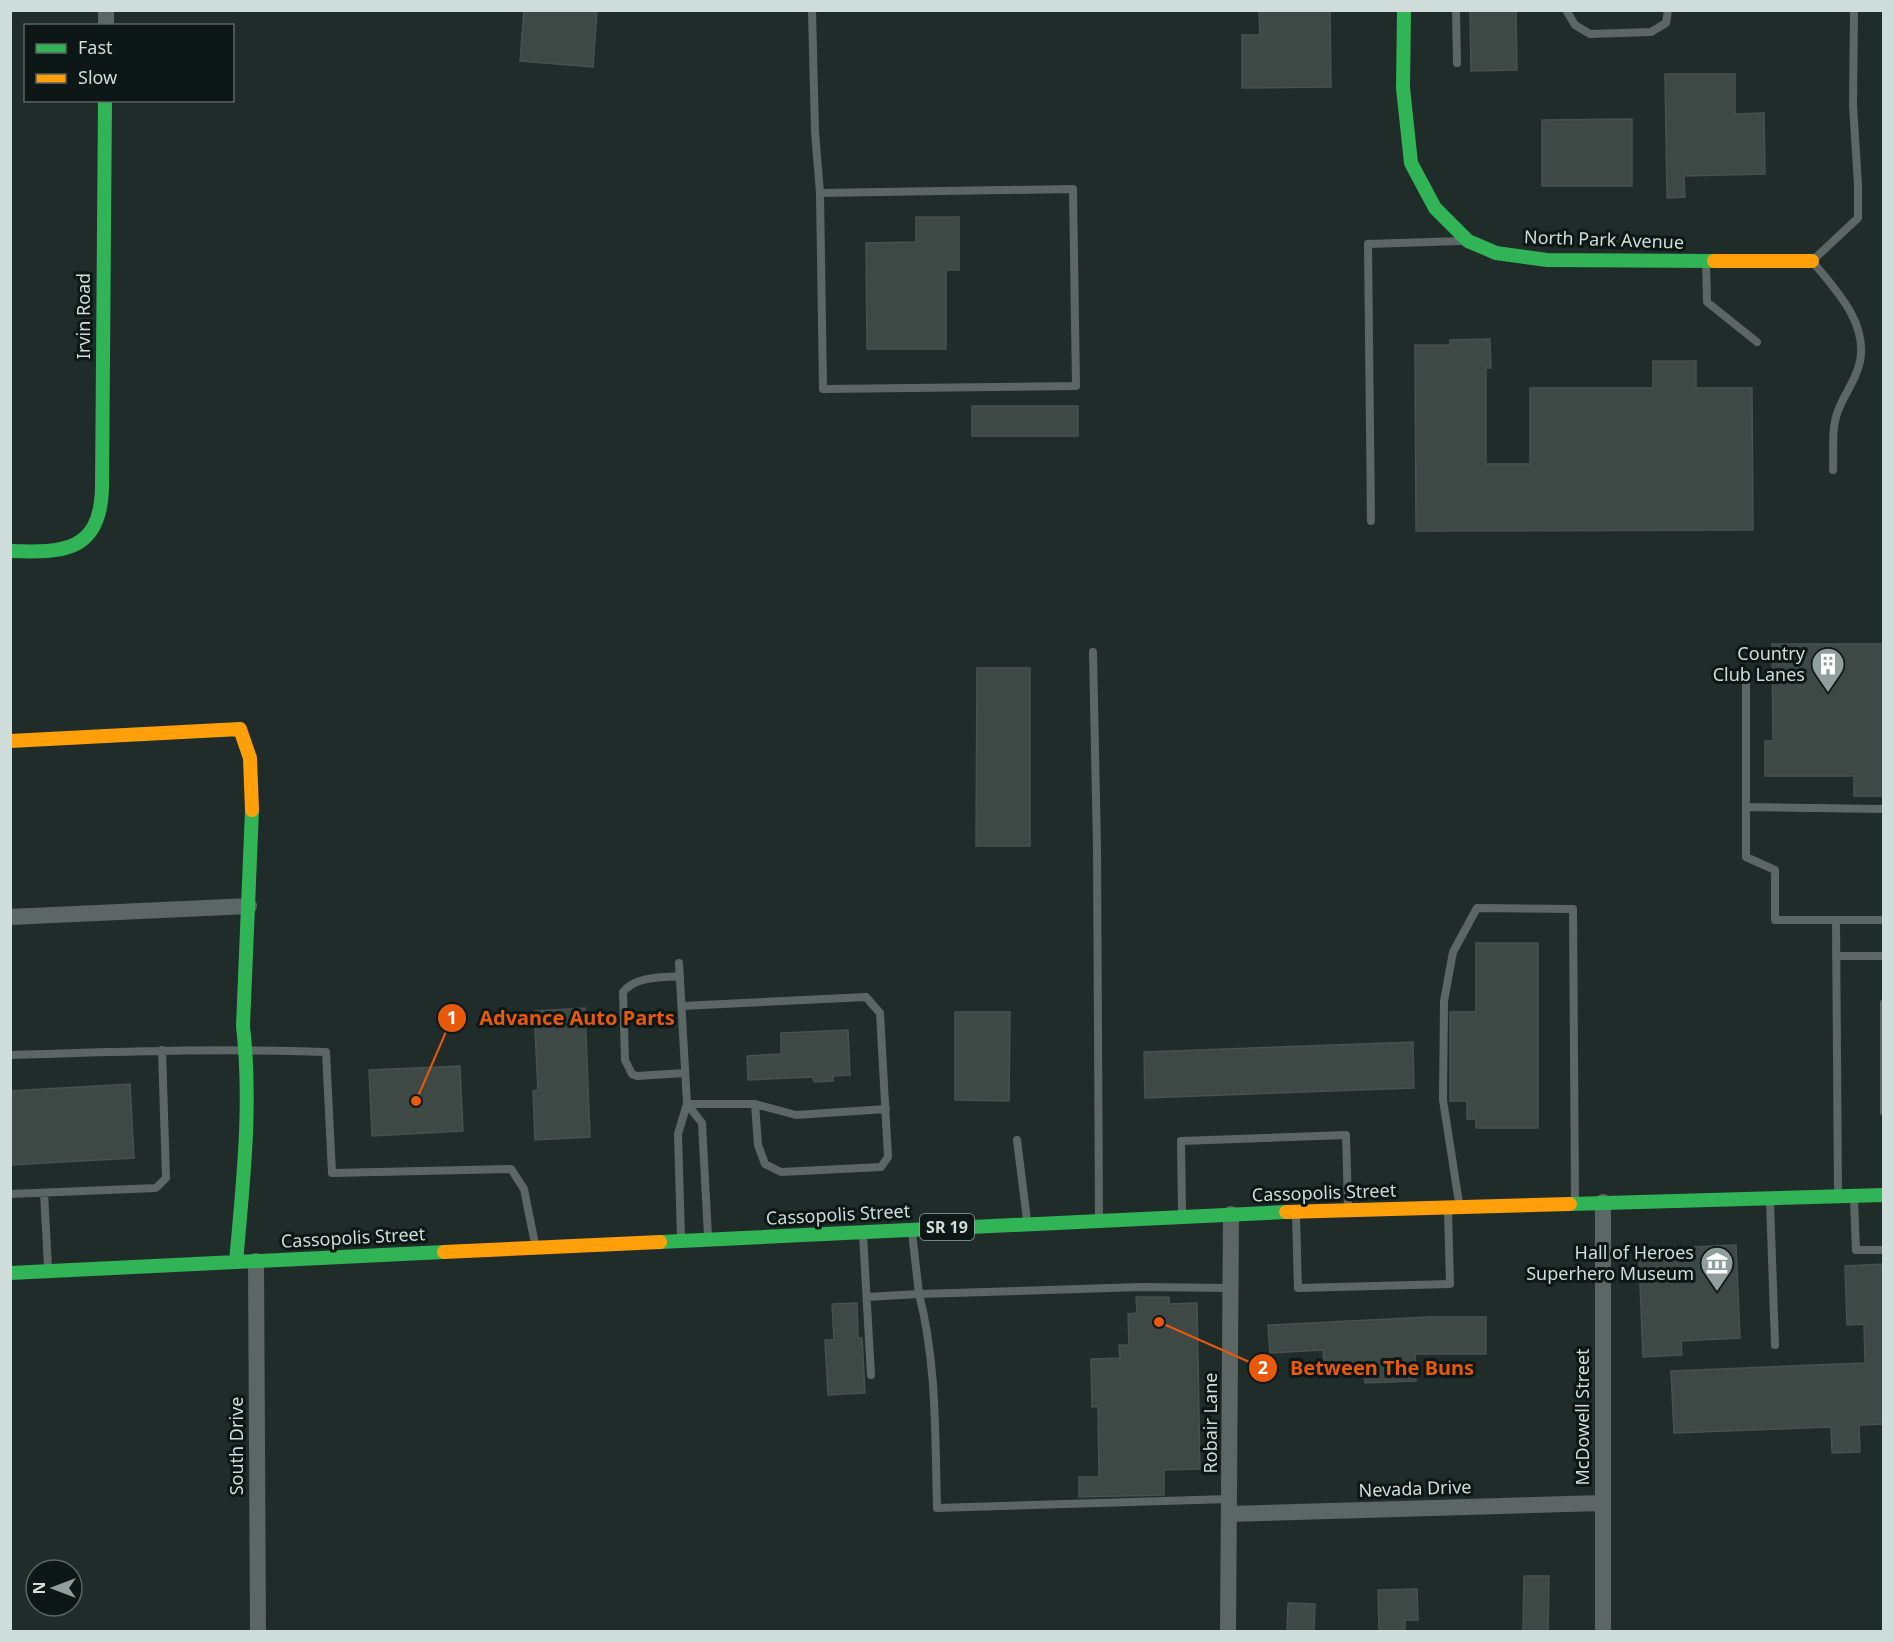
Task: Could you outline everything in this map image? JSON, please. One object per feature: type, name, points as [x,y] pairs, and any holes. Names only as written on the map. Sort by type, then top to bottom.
[{"type":"main road","name":"North Park Avenue","points":[[1404,10],[1404,88],[1411,163],[1435,208],[1468,241],[1496,253],[1547,260],[1812,261]]},
{"type":"main road","name":"Irvin Road","points":[[10,551],[37,552],[73,546],[87,538],[93,531],[98,517],[102,492],[105,102]]},
{"type":"main road","points":[[10,741],[240,729],[250,758],[252,822],[243,1026],[246,1049],[247,1136],[236,1262]]},
{"type":"main road","name":"Cassopolis Street","points":[[10,1273],[1182,1216],[1884,1195]]},
{"type":"street","points":[[10,917],[249,906]]},
{"type":"street","name":"McDowell Street","points":[[1603,1202],[1603,1632]]},
{"type":"street","name":"Robair Lane","points":[[1228,1632],[1231,1214]]},
{"type":"street","name":"South Drive","points":[[256,1261],[258,1632]]},
{"type":"street","name":"Nevada Drive","points":[[1230,1507],[1602,1503]]},
{"type":"lane","points":[[812,10],[815,132],[820,192],[823,389],[1076,386],[1073,189],[820,192]]},
{"type":"lane","points":[[1456,10],[1457,63]]},
{"type":"lane","points":[[1566,10],[1575,25],[1590,34],[1651,32],[1666,23],[1668,10]]},
{"type":"lane","points":[[1833,470],[1835,424],[1838,411],[1852,385],[1860,362],[1862,347],[1860,333],[1844,300],[1812,261],[1858,218],[1852,105],[1854,10]]},
{"type":"lane","points":[[1371,520],[1368,244],[1468,241]]},
{"type":"lane","points":[[1706,261],[1707,302],[1757,342]]},
{"type":"lane","points":[[1093,652],[1097,860],[1099,1220]]},
{"type":"lane","points":[[1746,681],[1746,857],[1775,870],[1775,920],[1884,920]]},
{"type":"lane","points":[[1746,807],[1884,809]]},
{"type":"lane","points":[[1296,1212],[1298,1288],[1450,1284],[1454,1207],[1443,1100],[1444,1001],[1453,952],[1477,908],[1573,909],[1575,1203]]},
{"type":"lane","points":[[1836,920],[1838,1196]]},
{"type":"lane","points":[[1836,956],[1884,956]]},
{"type":"lane","points":[[679,963],[687,1104],[678,1134],[681,1240]]},
{"type":"lane","points":[[680,976],[629,984],[623,992],[625,1060],[632,1074],[637,1076],[685,1073]]},
{"type":"lane","points":[[682,1006],[866,997],[880,1013],[888,1157],[881,1167],[781,1172],[765,1164],[758,1145],[755,1104]]},
{"type":"lane","points":[[1884,1003],[1884,1112]]},
{"type":"lane","points":[[10,1055],[246,1049],[326,1052],[332,1173],[511,1169],[524,1189],[536,1247]]},
{"type":"lane","points":[[10,1194],[156,1188],[166,1178],[162,1050]]},
{"type":"lane","points":[[687,1104],[755,1104],[796,1115],[885,1109]]},
{"type":"lane","points":[[687,1104],[702,1124],[708,1239]]},
{"type":"lane","points":[[1182,1216],[1181,1141],[1346,1135],[1348,1210]]},
{"type":"lane","points":[[1017,1140],[1028,1223]]},
{"type":"lane","points":[[44,1193],[48,1271]]},
{"type":"lane","points":[[1854,1196],[1856,1250],[1884,1250]]},
{"type":"lane","points":[[1769,1198],[1775,1345]]},
{"type":"lane","points":[[912,1229],[919,1294],[927,1324],[932,1359],[937,1508],[1230,1507]]},
{"type":"lane","points":[[863,1231],[871,1376]]},
{"type":"lane","points":[[867,1296],[1142,1287],[1230,1288]]},
{"type":"building","points":[[524,10],[597,10],[593,67],[520,61]]},
{"type":"building","points":[[1259,10],[1330,10],[1331,87],[1242,88],[1242,35],[1260,35]]},
{"type":"building","points":[[1470,10],[1516,10],[1517,70],[1471,71]]},
{"type":"building","points":[[1665,74],[1735,74],[1735,114],[1764,113],[1765,174],[1684,176],[1685,197],[1667,198]]},
{"type":"building","points":[[1632,119],[1632,186],[1542,186],[1542,120]]},
{"type":"building","points":[[916,217],[959,217],[959,270],[946,270],[946,349],[867,349],[866,243],[916,242]]},
{"type":"building","points":[[1490,339],[1491,368],[1486,368],[1486,464],[1530,464],[1530,388],[1653,388],[1653,361],[1696,361],[1696,388],[1752,388],[1753,530],[1416,531],[1415,345],[1450,345],[1450,340]]},
{"type":"building","points":[[972,406],[1078,406],[1078,436],[972,436]]},
{"type":"building","name":"Country Club Lanes","points":[[1772,644],[1884,644],[1884,796],[1854,796],[1854,776],[1765,776],[1765,741],[1773,741]]},
{"type":"building","points":[[977,668],[1030,668],[1030,846],[976,846]]},
{"type":"building","points":[[1476,943],[1538,943],[1538,1128],[1476,1128],[1476,1119],[1467,1119],[1467,1101],[1450,1101],[1450,1012],[1476,1012]]},
{"type":"building","points":[[585,1008],[590,1137],[535,1140],[533,1091],[538,1090],[534,1011]]},
{"type":"building","points":[[955,1012],[1010,1012],[1009,1101],[955,1100]]},
{"type":"building","points":[[848,1030],[850,1075],[833,1076],[833,1081],[814,1082],[813,1077],[748,1080],[747,1056],[781,1054],[781,1033]]},
{"type":"building","points":[[1413,1042],[1414,1088],[1145,1098],[1144,1052]]},
{"type":"building","points":[[460,1066],[463,1131],[372,1136],[369,1070]]},
{"type":"building","points":[[130,1084],[134,1158],[10,1165],[10,1091]]},
{"type":"building","points":[[1736,1245],[1740,1338],[1681,1341],[1682,1355],[1643,1357],[1639,1259],[1694,1257],[1693,1247]]},
{"type":"building","points":[[1884,1264],[1884,1424],[1859,1425],[1860,1452],[1832,1453],[1831,1427],[1674,1433],[1671,1371],[1865,1363],[1864,1324],[1847,1325],[1845,1266]]},
{"type":"building","points":[[1136,1297],[1169,1297],[1169,1304],[1197,1303],[1200,1469],[1164,1470],[1164,1495],[1079,1497],[1079,1477],[1099,1477],[1098,1406],[1092,1407],[1091,1359],[1120,1358],[1119,1345],[1129,1345],[1128,1314],[1137,1313]]},
{"type":"building","points":[[857,1303],[858,1338],[862,1338],[865,1393],[828,1395],[825,1340],[834,1340],[832,1304]]},
{"type":"building","points":[[1428,1317],[1486,1317],[1486,1354],[1415,1354],[1416,1381],[1365,1383],[1364,1374],[1325,1376],[1323,1350],[1270,1353],[1268,1325]]},
{"type":"building","points":[[1524,1576],[1549,1576],[1548,1632],[1523,1632]]},
{"type":"building","points":[[1417,1589],[1418,1620],[1405,1620],[1405,1630],[1379,1630],[1378,1590]]},
{"type":"building","points":[[1288,1603],[1315,1604],[1314,1632],[1287,1632]]},
{"type":"traffic: fast","points":[[1404,10],[1403,88],[1411,163],[1435,208],[1468,241],[1496,253],[1547,260],[1714,261]]},
{"type":"traffic: fast","points":[[10,551],[46,551],[62,549],[75,544],[86,537],[94,526],[100,510],[105,102]]},
{"type":"traffic: fast","points":[[236,1262],[247,1115],[243,1026],[252,810]]},
{"type":"traffic: fast","points":[[1570,1204],[1884,1195]]},
{"type":"traffic: fast","points":[[660,1242],[1286,1212]]},
{"type":"traffic: fast","points":[[10,1273],[444,1252]]},
{"type":"traffic: slow","points":[[1714,261],[1812,261]]},
{"type":"traffic: slow","points":[[10,741],[240,729],[250,758],[252,810]]},
{"type":"traffic: slow","points":[[1286,1212],[1570,1204]]},
{"type":"traffic: slow","points":[[444,1252],[660,1242]]},
{"type":"place","name":"Country Club Lanes","points":[[1828,693]]},
{"type":"place","name":"Advance Auto Parts","points":[[416,1101]]},
{"type":"place","name":"Hall of Heroes Superhero Museum","points":[[1717,1292]]},
{"type":"place","name":"Between The Buns","points":[[1159,1322]]}]
